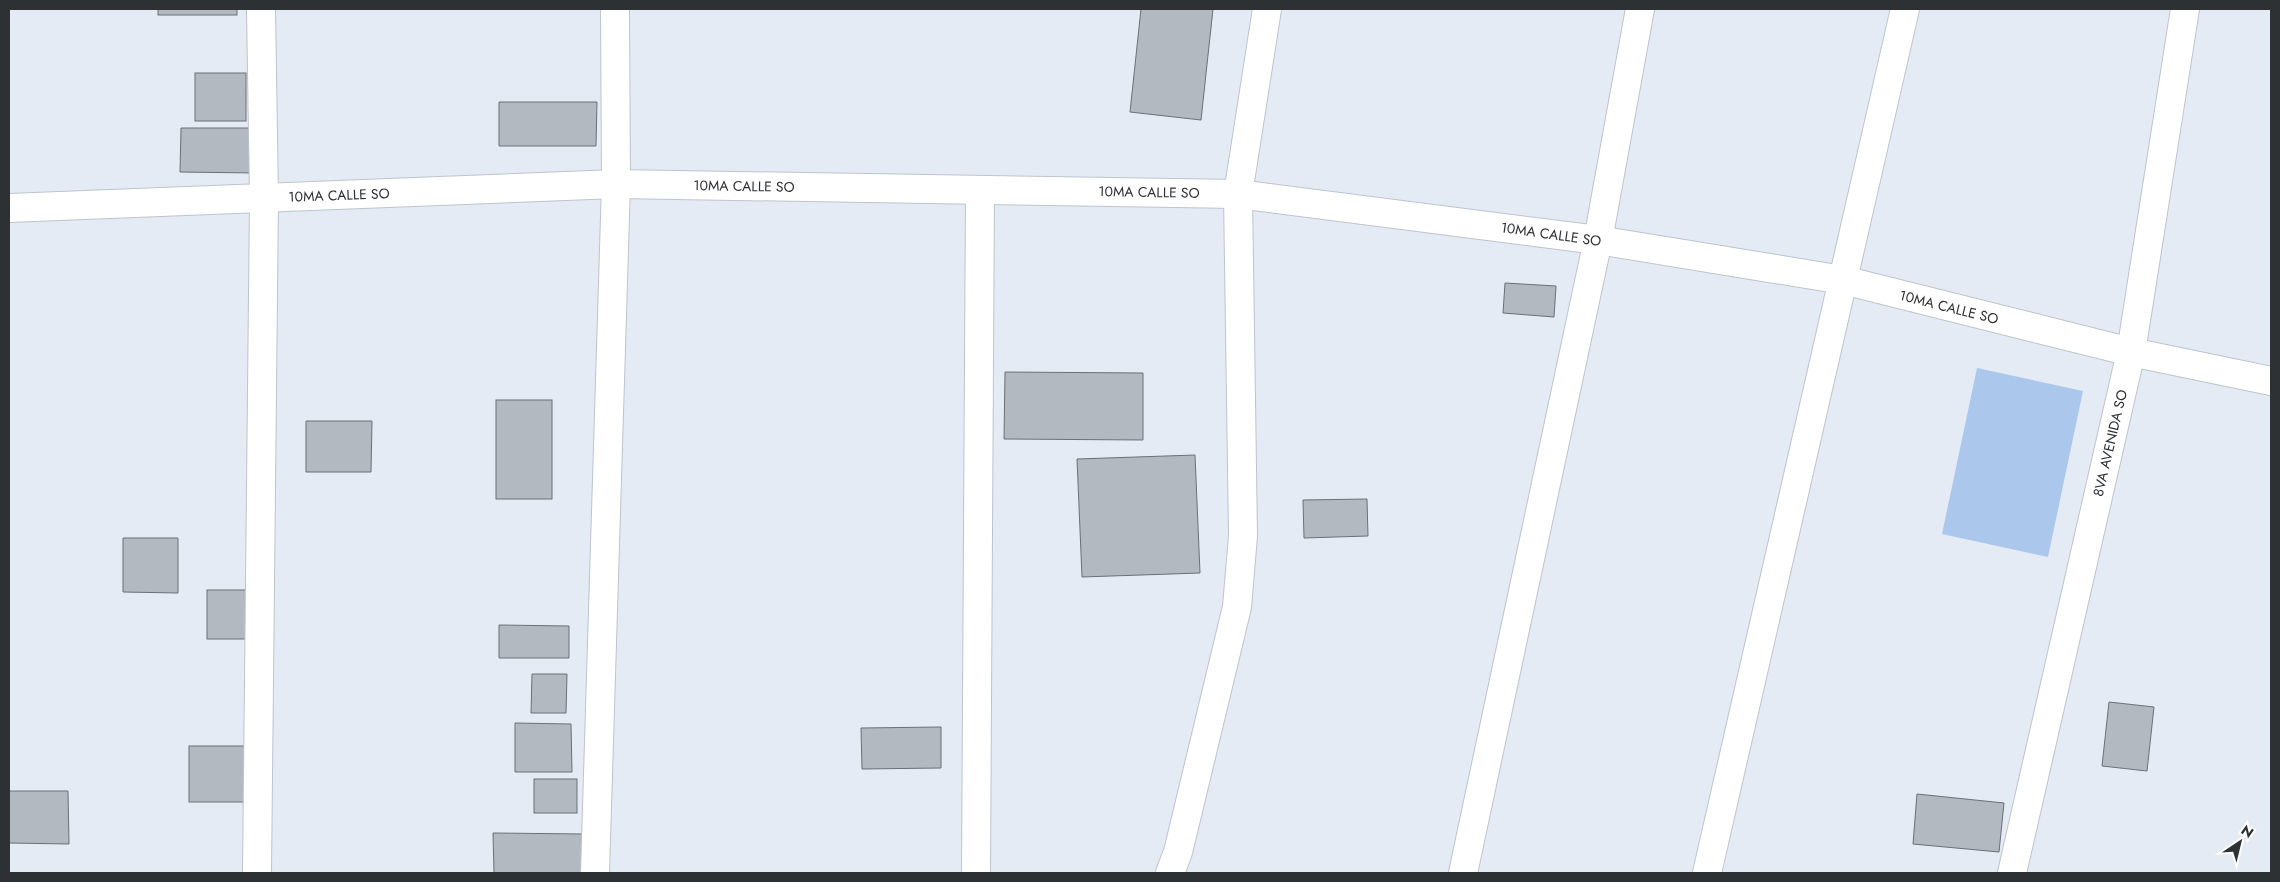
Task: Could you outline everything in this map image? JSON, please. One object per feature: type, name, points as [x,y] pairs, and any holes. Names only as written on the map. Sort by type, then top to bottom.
[{"type":"street","points":[[257,873],[264,198],[261,9]]},
{"type":"street","points":[[595,873],[616,184],[615,9]]},
{"type":"street","points":[[1170,873],[1178,852],[1238,607],[1243,536],[1238,194],[1267,9]]},
{"type":"street","points":[[1463,873],[1598,240],[1640,9]]},
{"type":"street","points":[[1707,873],[1905,9]]},
{"type":"street","name":"8VA AVENIDA SO","points":[[2012,873],[2131,352],[2185,9]]},
{"type":"street","name":"10MA CALLE SO","points":[[9,208],[616,184],[1238,194],[1598,240],[1843,280],[2131,352],[2271,381]]},
{"type":"street","points":[[976,873],[980,190]]},
{"type":"shaded area","points":[[1977,368],[2083,391],[2048,557],[1942,534]]},
{"type":"building","points":[[158,9],[237,9],[237,15],[158,15]]},
{"type":"building","points":[[1141,9],[1213,9],[1201,120],[1130,112]]},
{"type":"building","points":[[195,73],[246,73],[246,121],[195,121]]},
{"type":"building","points":[[499,102],[597,102],[596,146],[499,146]]},
{"type":"building","points":[[181,128],[255,128],[255,173],[180,172]]},
{"type":"building","points":[[1505,283],[1556,286],[1554,317],[1503,313]]},
{"type":"building","points":[[1005,372],[1143,373],[1143,440],[1004,439]]},
{"type":"building","points":[[496,400],[552,400],[552,499],[496,499]]},
{"type":"building","points":[[306,421],[372,421],[371,472],[306,472]]},
{"type":"building","points":[[1195,455],[1200,573],[1082,577],[1077,459]]},
{"type":"building","points":[[1367,499],[1368,536],[1304,538],[1303,500]]},
{"type":"building","points":[[123,538],[178,538],[178,593],[123,592]]},
{"type":"building","points":[[207,590],[250,590],[250,639],[207,639]]},
{"type":"building","points":[[499,625],[569,626],[569,658],[499,658]]},
{"type":"building","points":[[532,674],[567,674],[566,713],[531,713]]},
{"type":"building","points":[[2109,702],[2154,707],[2147,771],[2102,766]]},
{"type":"building","points":[[515,723],[571,724],[572,772],[515,772]]},
{"type":"building","points":[[941,727],[941,768],[862,769],[861,728]]},
{"type":"building","points":[[189,746],[245,746],[245,802],[189,802]]},
{"type":"building","points":[[534,779],[577,779],[577,813],[534,813]]},
{"type":"building","points":[[9,791],[68,791],[69,844],[9,843]]},
{"type":"building","points":[[1917,794],[2004,803],[1999,852],[1913,844]]},
{"type":"building","points":[[493,833],[584,834],[584,873],[494,873]]}]
